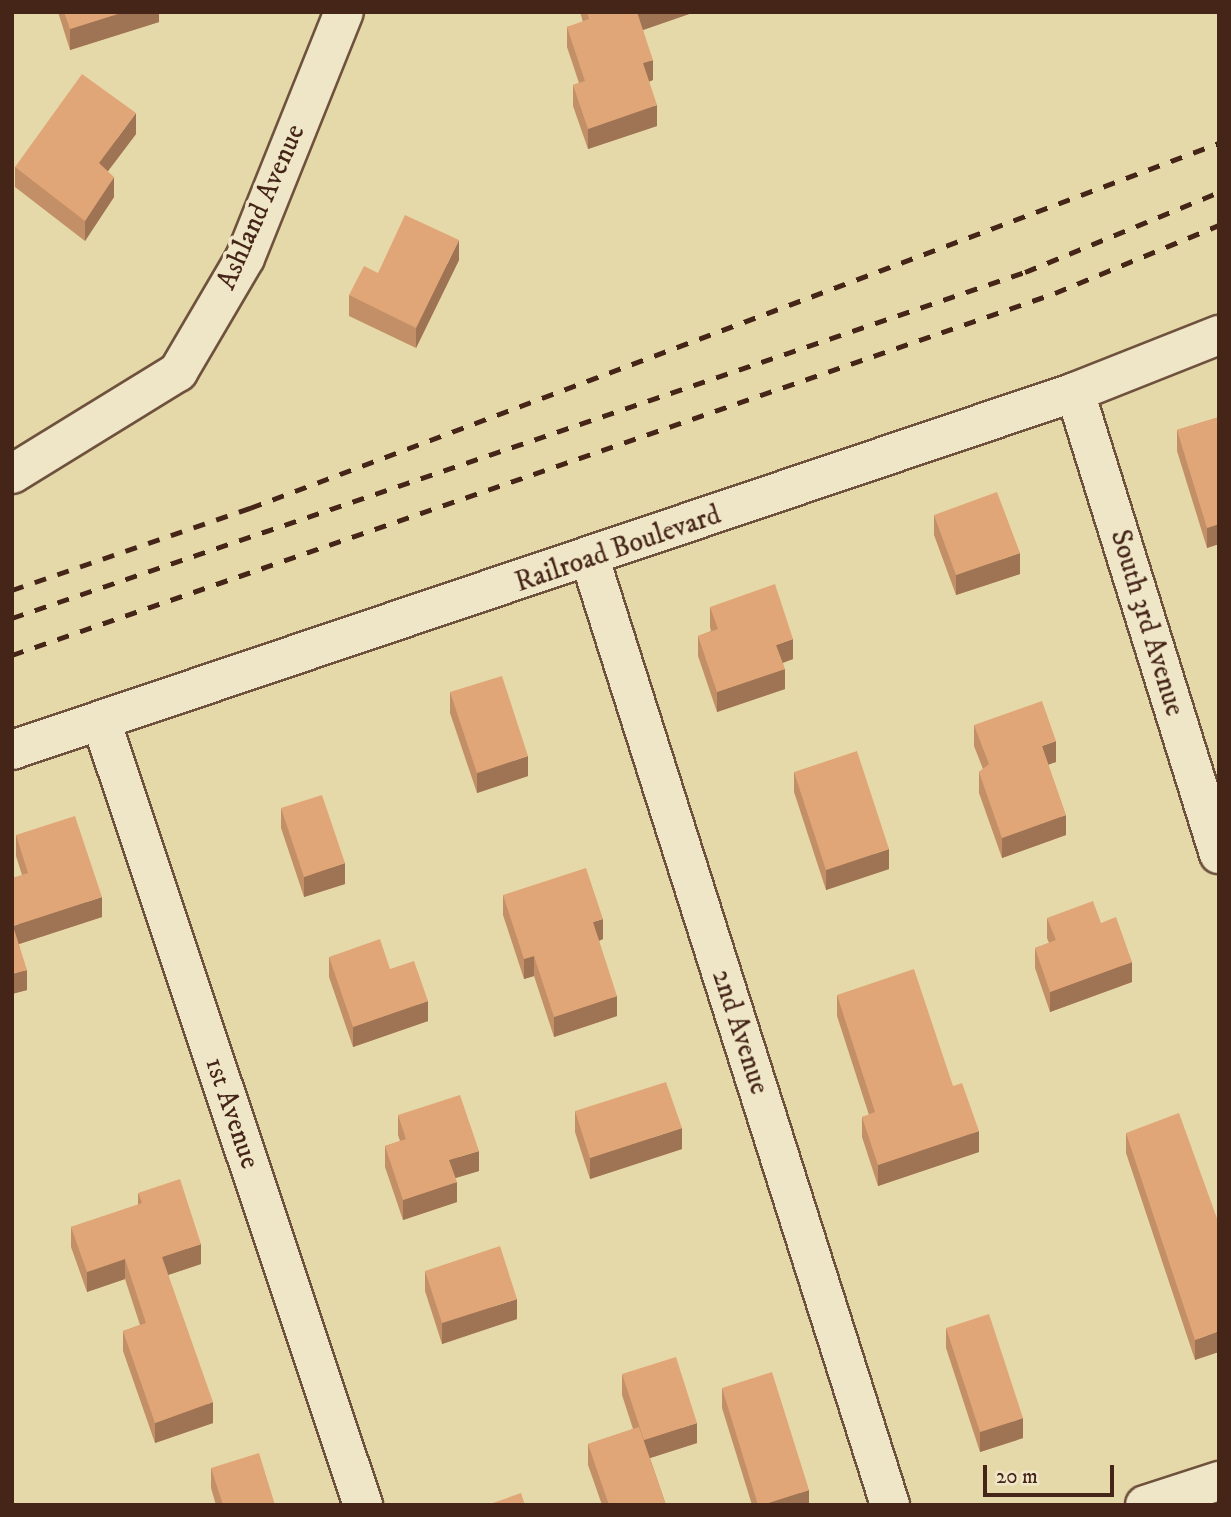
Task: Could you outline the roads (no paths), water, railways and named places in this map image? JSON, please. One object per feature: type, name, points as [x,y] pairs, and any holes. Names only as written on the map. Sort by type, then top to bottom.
[{"type":"street","name":"Ashland Avenue","points":[[12,474],[178,372],[244,258],[344,12]]},
{"type":"street","name":"Railroad Boulevard","points":[[12,750],[590,559],[1075,392],[1219,335]]},
{"type":"street","name":"South 3rd Avenue","points":[[1075,392],[1219,854]]},
{"type":"street","name":"2nd Avenue","points":[[590,559],[890,1505]]},
{"type":"street","name":"1st Avenue","points":[[101,721],[363,1505]]},
{"type":"street","points":[[1144,1505],[1219,1481]]},
{"type":"railway","points":[[12,590],[250,508],[1219,143]]},
{"type":"railway","points":[[12,618],[1025,272],[1219,192]]},
{"type":"railway","points":[[12,655],[1055,293],[1219,225]]}]
